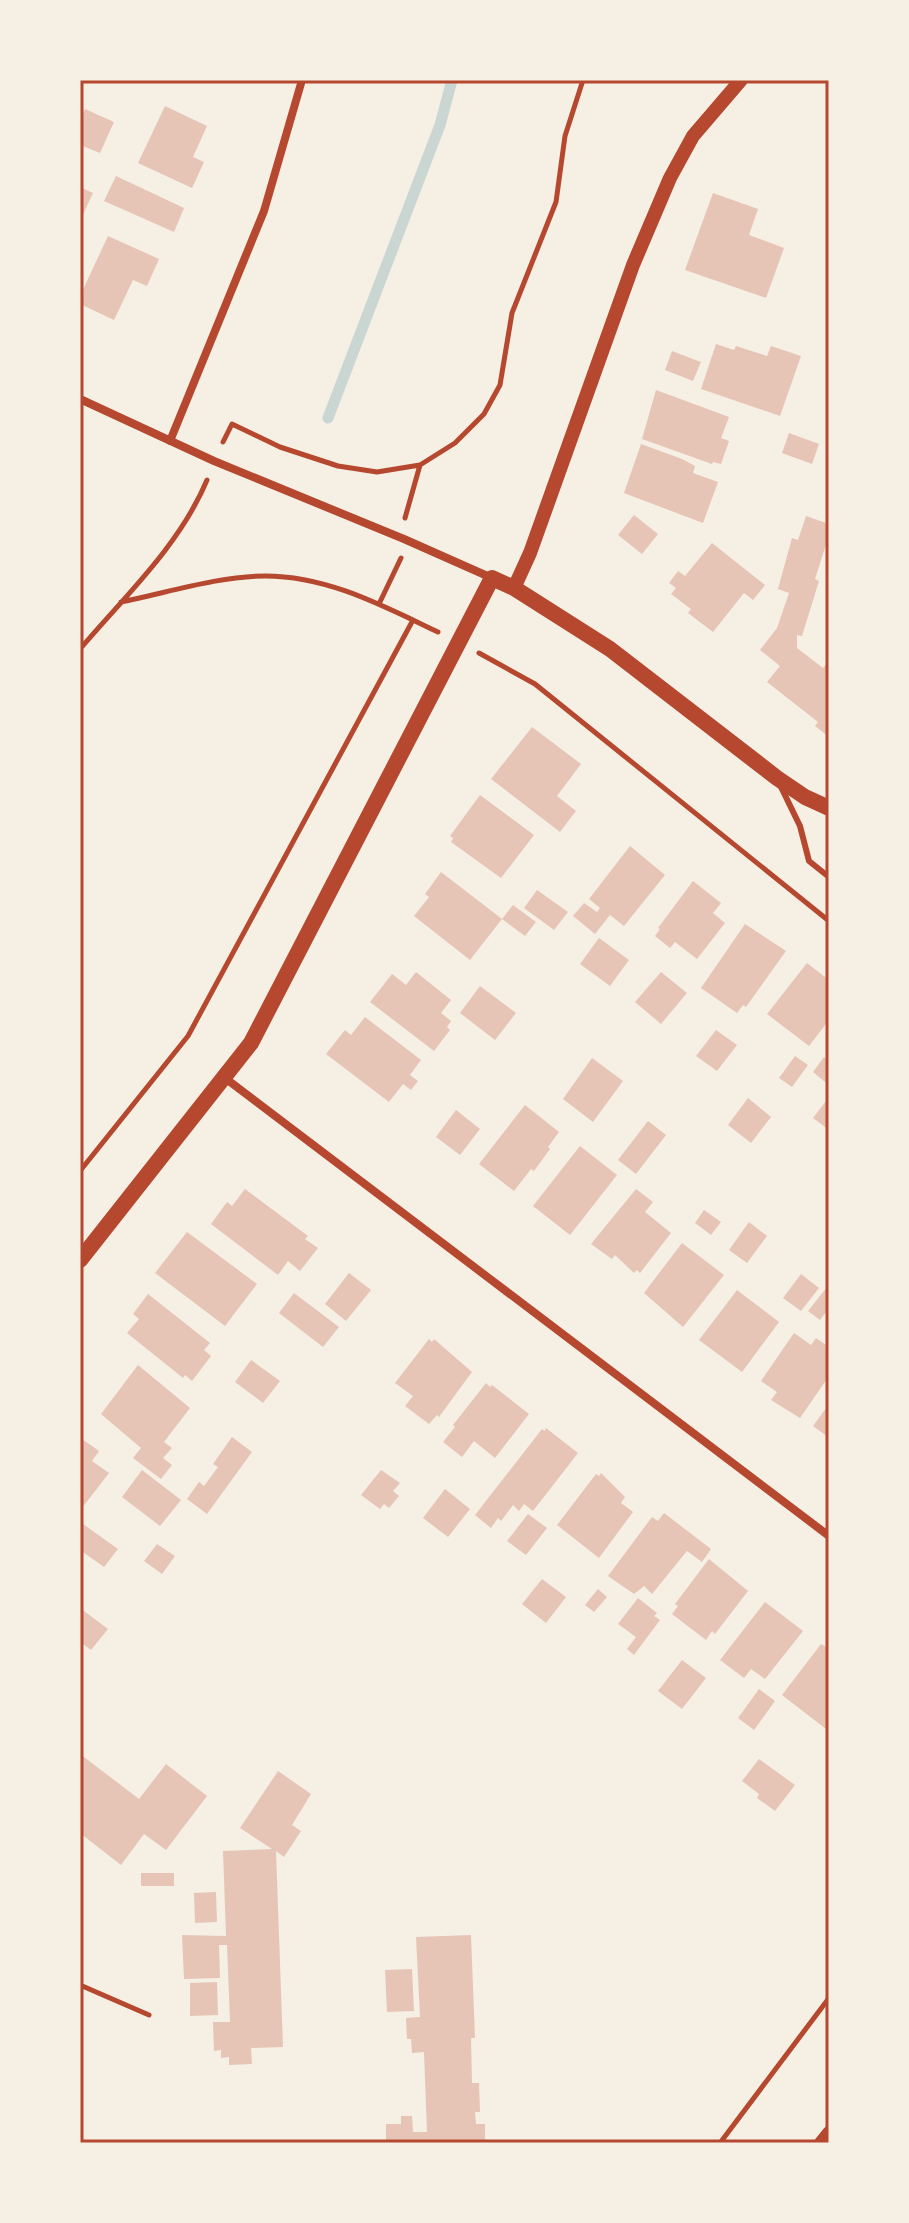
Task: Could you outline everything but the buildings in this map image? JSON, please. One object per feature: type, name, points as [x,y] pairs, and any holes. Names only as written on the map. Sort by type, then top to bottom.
[{"type":"main road","points":[[80,1260],[251,1043],[492,578],[514,588],[610,649],[777,778],[805,797],[829,808]]},
{"type":"street","points":[[170,441],[264,211],[302,80]]},
{"type":"street","points":[[514,588],[530,553],[633,265],[670,178],[693,136],[741,80]]},
{"type":"street","points":[[80,399],[214,461],[492,578]]},
{"type":"street","points":[[225,1078],[829,1536]]},
{"type":"street","points":[[821,2143],[829,2133]]},
{"type":"lane","points":[[777,778],[800,826],[809,861],[829,877]]},
{"type":"path","points":[[80,649],[164,552],[198,502],[232,424],[280,447],[338,466],[377,472],[420,465],[455,443],[484,414],[500,385],[512,313],[556,202],[565,136],[583,80]]},
{"type":"path","points":[[120,603],[264,576],[303,580],[341,589],[413,620],[535,684],[829,921]]},
{"type":"path","points":[[80,1171],[188,1036],[413,620]]},
{"type":"path","points":[[80,1985],[149,2015]]},
{"type":"path","points":[[720,2143],[829,1998]]},
{"type":"waterway","points":[[328,418],[440,125],[452,80]]}]
